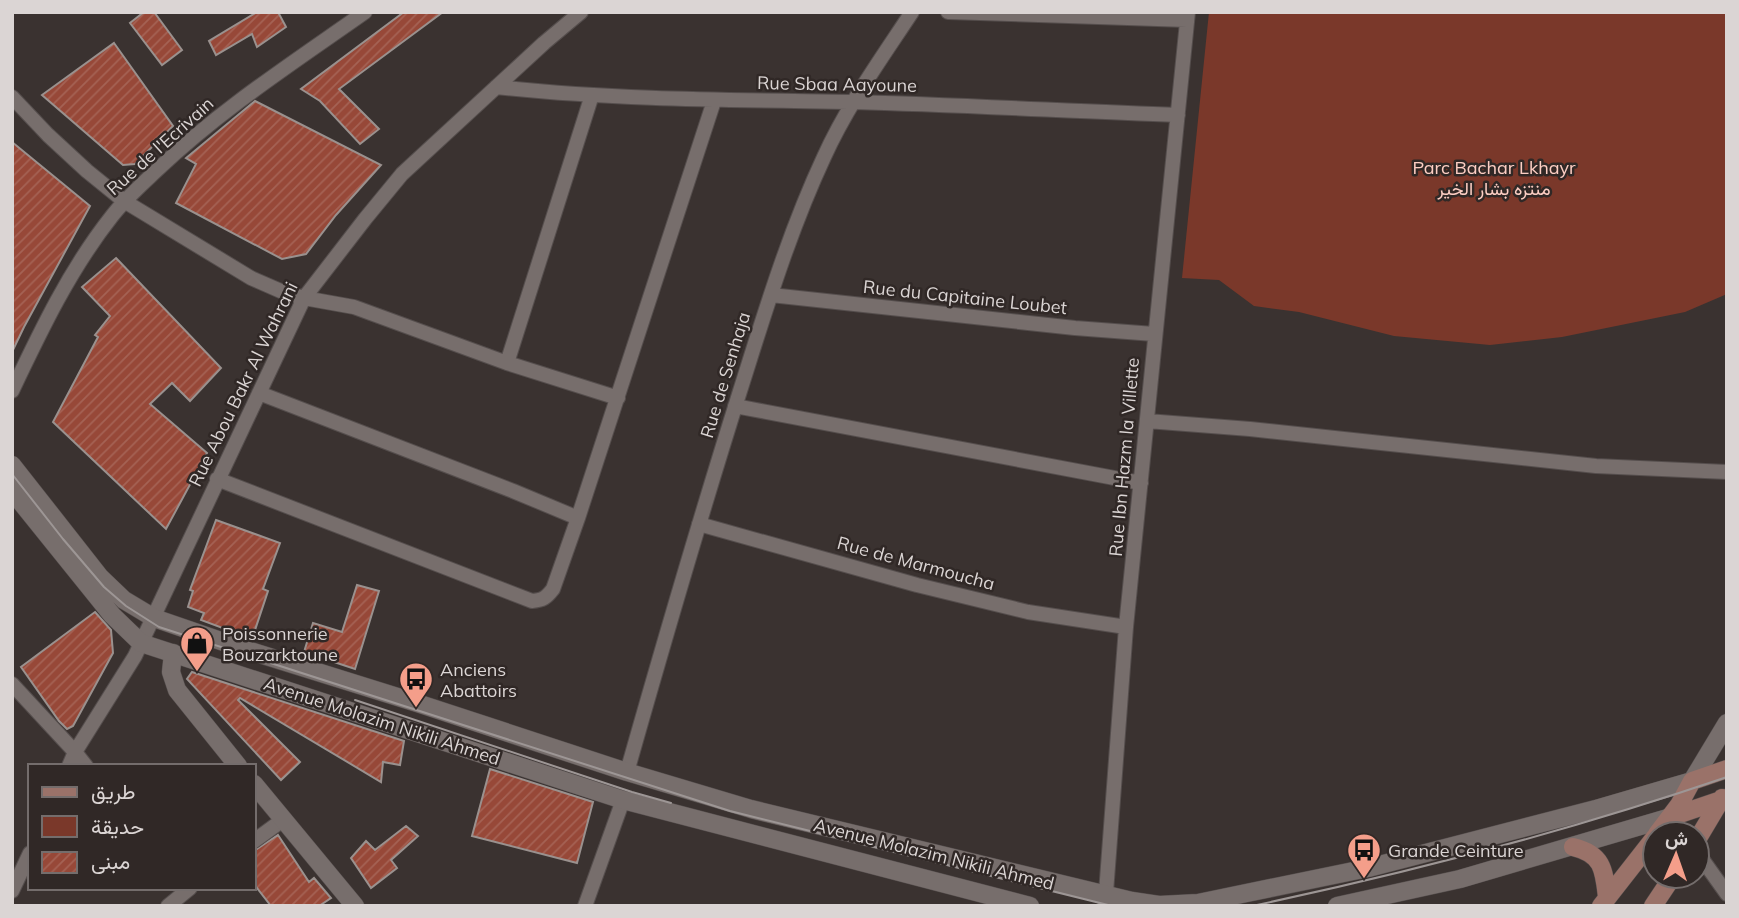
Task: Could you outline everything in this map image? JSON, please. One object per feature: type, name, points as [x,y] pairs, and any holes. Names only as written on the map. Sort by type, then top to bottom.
[{"type":"main road","name":"Avenue Molazim Nikili Ahmed","points":[[1692,781],[1727,769]]},
{"type":"main road","points":[[1668,820],[1692,781]]},
{"type":"main road","points":[[1671,817],[1725,797]]},
{"type":"main road","points":[[1710,820],[1725,797]]},
{"type":"main road","points":[[1573,847],[1585,849],[1600,862],[1604,872],[1604,901]]},
{"type":"main road","points":[[1604,901],[1641,854]]},
{"type":"main road","points":[[1653,906],[1664,890]]},
{"type":"street","name":"Rue de l'Ecrivain","points":[[12,391],[47,317],[71,275],[124,201],[210,123],[365,12]]},
{"type":"street","name":"Rue Abou Bakr Al Wahrani","points":[[72,759],[135,656],[304,298],[402,174],[581,12]]},
{"type":"street","name":"Rue de Senhaja","points":[[627,772],[736,406],[771,295],[812,183],[854,102],[912,12]]},
{"type":"street","points":[[947,12],[1187,16]]},
{"type":"street","name":"Rue Ibn Hazm la Villette","points":[[1106,900],[1126,627],[1187,16]]},
{"type":"street","name":"Rue Sbaa Aayoune","points":[[496,87],[592,95],[1178,115]]},
{"type":"street","points":[[507,363],[592,95]]},
{"type":"street","points":[[12,97],[48,135],[124,201],[251,278],[304,298],[354,307],[507,363],[618,398]]},
{"type":"street","points":[[217,479],[532,601],[547,598],[553,589],[578,518],[714,100]]},
{"type":"street","name":"Rue du Capitaine Loubet","points":[[771,295],[1154,334]]},
{"type":"street","points":[[259,393],[578,518]]},
{"type":"street","points":[[736,406],[1141,483]]},
{"type":"street","points":[[1147,422],[1275,431],[1595,466],[1727,472]]},
{"type":"street","name":"Avenue Molazim Nikili Ahmed","points":[[12,465],[100,577],[124,600],[154,618],[627,772],[751,809],[1106,900],[1159,905],[1198,903],[1368,867],[1596,809],[1692,781]]},
{"type":"street","points":[[12,491],[111,615],[141,643]]},
{"type":"street","name":"Rue de Marmoucha","points":[[699,524],[917,585],[1028,612],[1126,627]]},
{"type":"street","name":"Avenue Molazim Nikili Ahmed","points":[[141,643],[623,800],[1030,906]]},
{"type":"street","points":[[182,656],[171,672],[177,690],[236,764]]},
{"type":"street","points":[[12,684],[72,759]]},
{"type":"street","points":[[1692,781],[1727,723]]},
{"type":"street","points":[[256,786],[355,906]]},
{"type":"street","points":[[585,906],[623,800]]},
{"type":"street","points":[[1337,906],[1368,902],[1460,879],[1671,817]]},
{"type":"street","points":[[256,840],[284,819]]},
{"type":"street","points":[[12,891],[28,857]]},
{"type":"street","points":[[1711,872],[1727,894]]},
{"type":"street","points":[[168,906],[185,890],[193,906]]},
{"type":"green space","name":"Parc Bachar Lkhayr منتزه بشار الخير","points":[[1209,12],[1727,12],[1727,294],[1685,312],[1562,337],[1490,345],[1394,336],[1299,312],[1254,306],[1219,280],[1182,278]]},
{"type":"building","points":[[144,12],[154,12],[182,50],[162,65],[130,23]]},
{"type":"building","points":[[257,12],[278,12],[286,27],[257,47],[252,34],[216,55],[209,41]]},
{"type":"building","points":[[404,12],[443,12],[339,89],[379,129],[360,144],[320,101],[301,89]]},
{"type":"building","points":[[114,43],[173,126],[135,164],[123,165],[42,95]]},
{"type":"building","points":[[255,101],[381,165],[336,215],[306,254],[282,259],[176,203],[196,164],[186,158]]},
{"type":"building","points":[[12,142],[90,206],[12,352]]},
{"type":"building","points":[[116,258],[221,368],[190,401],[172,383],[150,404],[207,453],[166,529],[53,422],[98,337],[95,335],[110,316],[82,287]]},
{"type":"building","points":[[216,520],[280,543],[263,589],[268,591],[252,639],[201,620],[204,613],[188,607],[193,591],[190,590]]},
{"type":"building","points":[[357,585],[379,591],[355,669],[304,652],[313,623],[342,632]]},
{"type":"building","points":[[95,612],[111,630],[113,653],[73,726],[67,729],[21,667]]},
{"type":"building","points":[[192,672],[404,741],[400,765],[383,762],[381,782],[240,698],[238,700],[300,762],[281,780],[187,679]]},
{"type":"building","points":[[490,769],[593,802],[577,863],[472,836]]},
{"type":"building","points":[[406,826],[418,836],[391,860],[397,868],[371,888],[351,858],[366,841],[375,850]]},
{"type":"building","points":[[278,835],[309,882],[314,878],[331,898],[319,906],[271,906],[256,887],[256,850]]},
{"type":"tram line","points":[[12,474],[104,587],[126,606],[159,627],[730,811],[1112,906]]},
{"type":"tram line","points":[[355,700],[671,803]]},
{"type":"tram line","points":[[1252,906],[1491,849],[1610,815],[1727,777]]},
{"type":"place","name":"Poissonnerie Bouzarktoune","points":[[197,673]]},
{"type":"place","name":"Anciens Abattoirs","points":[[416,709]]},
{"type":"place","name":"Grande Ceinture","points":[[1364,880]]}]
